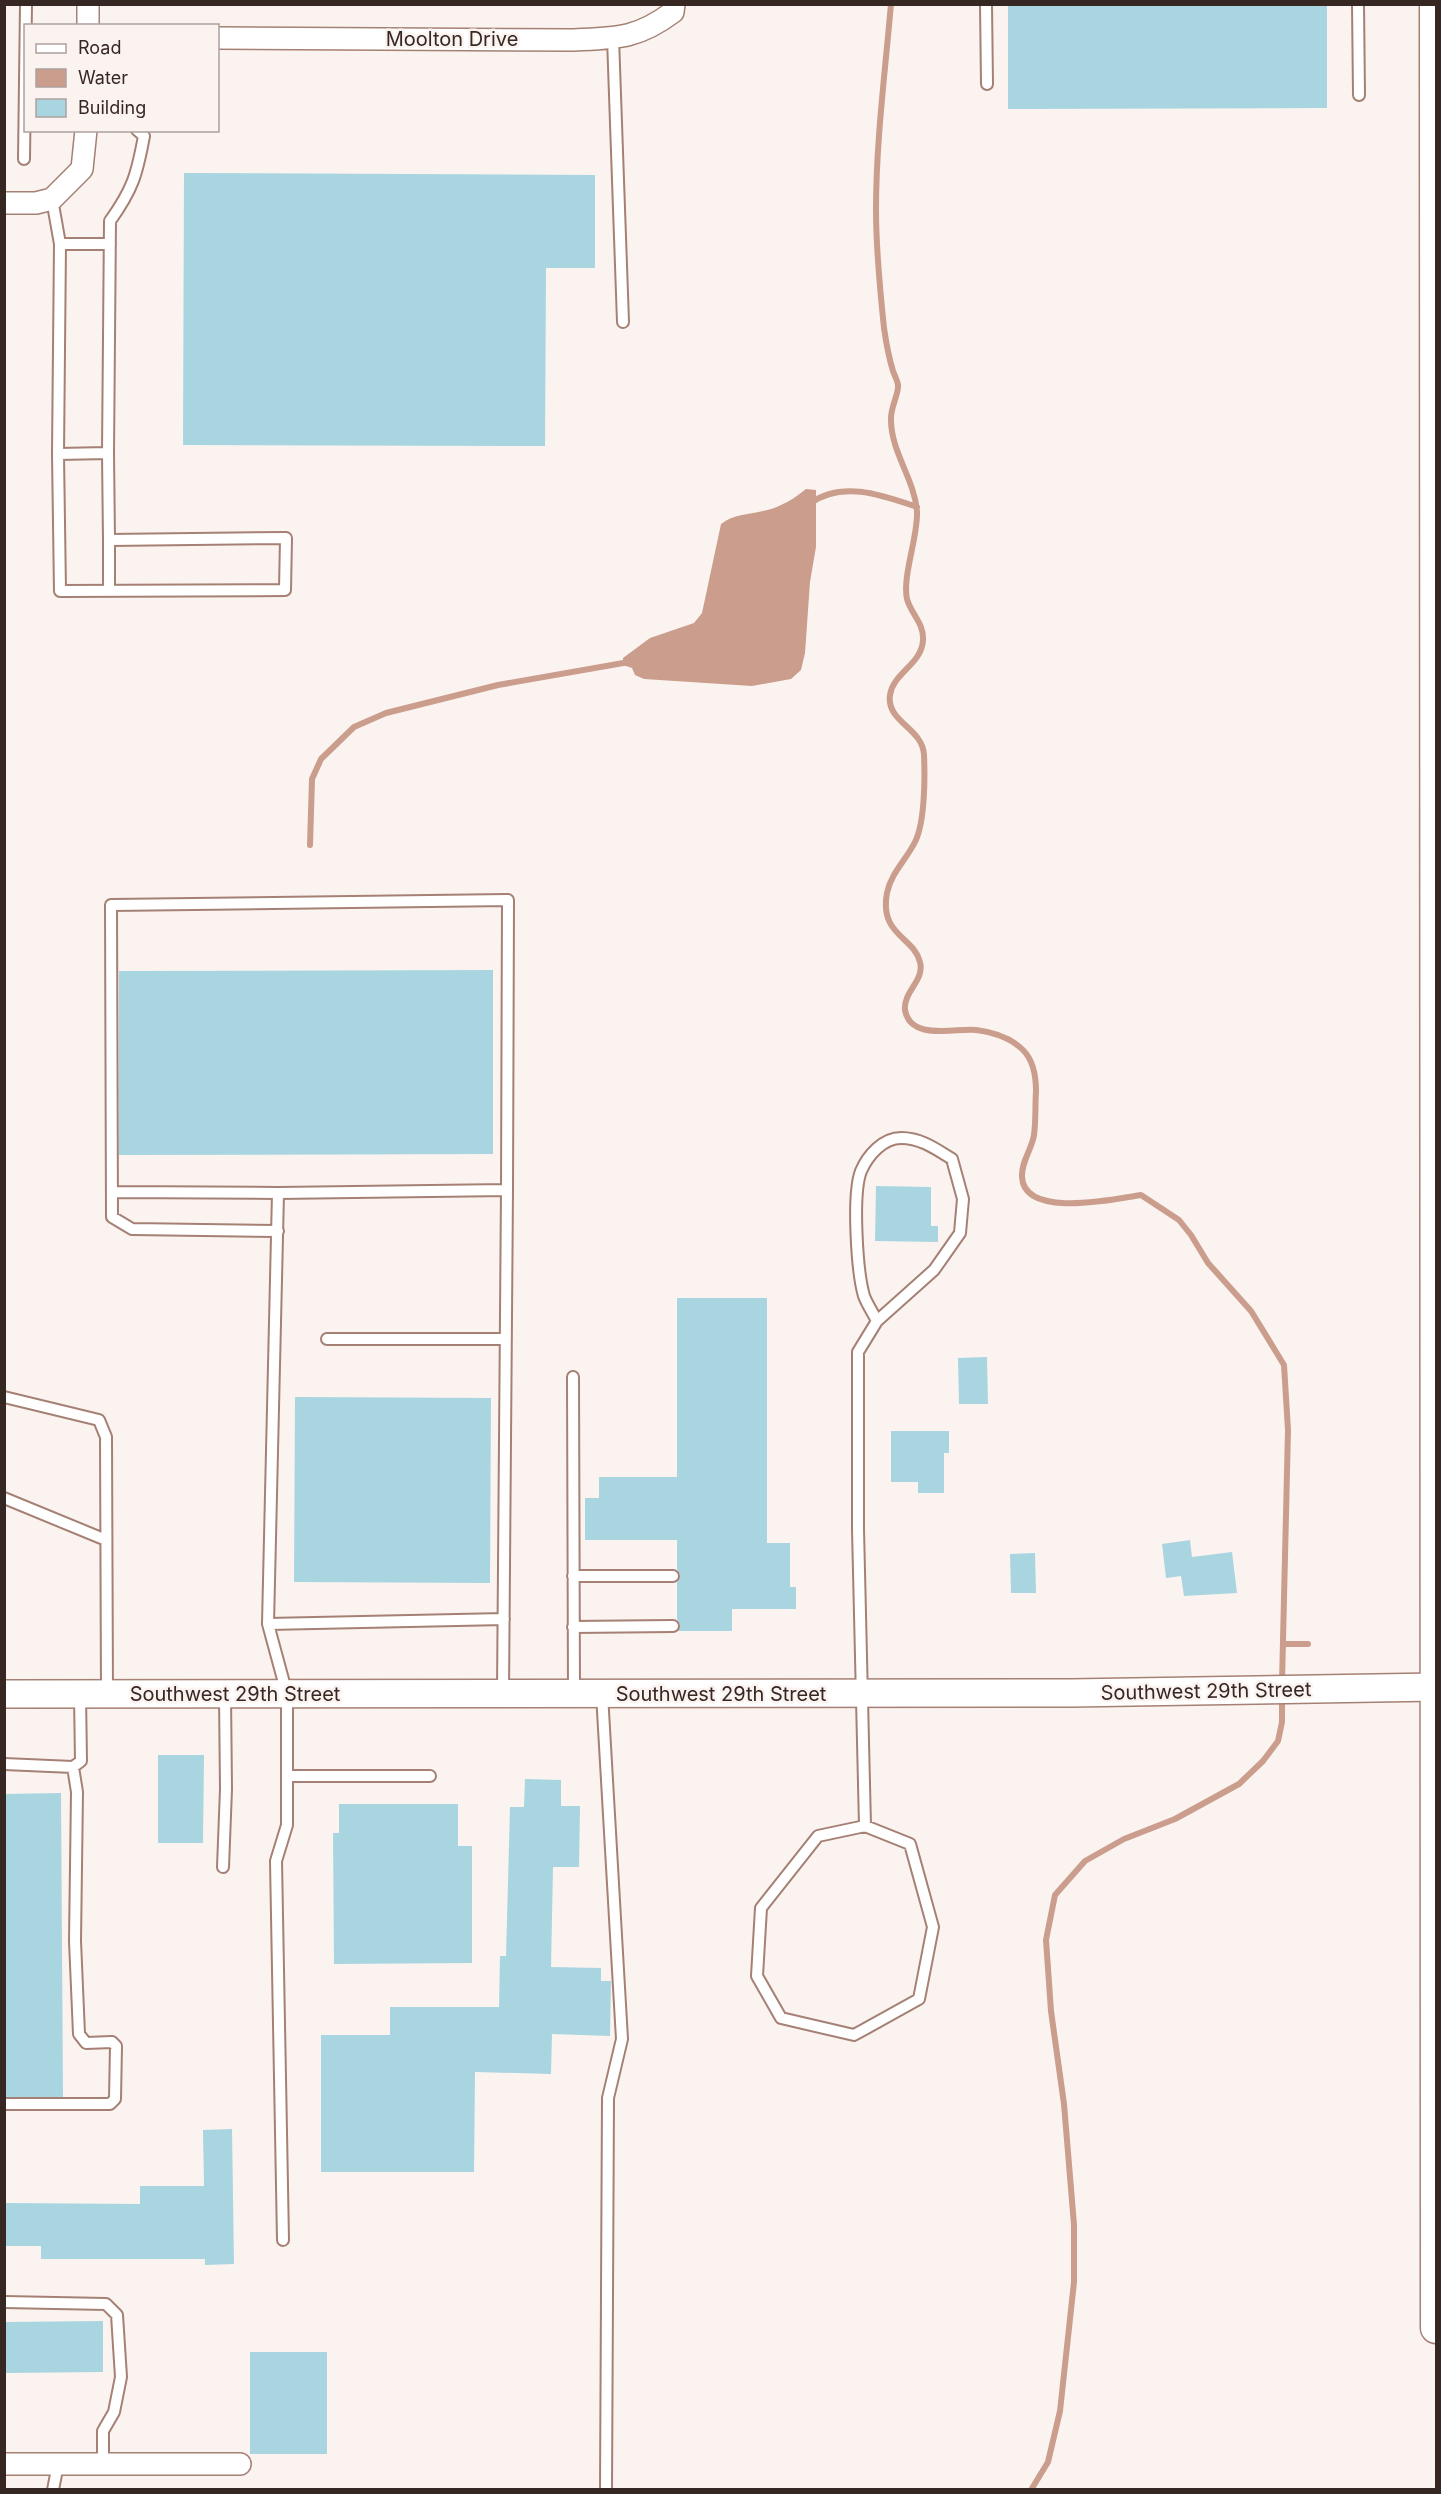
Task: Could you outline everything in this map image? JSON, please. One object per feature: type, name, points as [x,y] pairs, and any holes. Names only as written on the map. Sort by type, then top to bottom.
[{"type":"main road","points":[[1435,4],[1437,2328]]},
{"type":"street","points":[[88,4],[88,24]]},
{"type":"street","name":"Moolton Drive","points":[[219,38],[624,38],[657,24],[672,12],[674,4]]},
{"type":"street","points":[[4,203],[36,203],[52,199],[82,169],[86,132]]},
{"type":"street","name":"Southwest 29th Street","points":[[4,1695],[1071,1693],[1259,1688],[1436,1687]]},
{"type":"street","points":[[4,2464],[240,2464]]},
{"type":"lane","points":[[25,24],[26,4]]},
{"type":"lane","points":[[986,4],[987,84]]},
{"type":"lane","points":[[1358,4],[1359,95]]},
{"type":"lane","points":[[613,38],[623,322]]},
{"type":"lane","points":[[24,132],[24,159]]},
{"type":"lane","points":[[109,591],[110,221],[130,194],[144,136],[139,132]]},
{"type":"lane","points":[[52,199],[60,243],[58,454],[60,591],[285,590],[286,538],[109,540]]},
{"type":"lane","points":[[60,243],[110,244]]},
{"type":"lane","points":[[58,454],[108,453]]},
{"type":"lane","points":[[278,1231],[132,1229],[112,1217],[111,905],[508,900],[503,1694]]},
{"type":"lane","points":[[865,1826],[861,1694],[858,1352],[877,1321],[934,1270],[960,1233],[963,1199],[952,1159],[920,1140],[899,1137],[876,1148],[861,1172],[856,1204],[860,1269],[864,1297],[877,1321]]},
{"type":"lane","points":[[112,1192],[507,1191]]},
{"type":"lane","points":[[278,1193],[268,1624],[287,1694],[287,1825],[276,1861],[283,2240]]},
{"type":"lane","points":[[327,1339],[506,1339]]},
{"type":"lane","points":[[573,1377],[574,1694]]},
{"type":"lane","points":[[4,1397],[99,1420],[106,1437],[107,1694]]},
{"type":"lane","points":[[4,1498],[106,1540]]},
{"type":"lane","points":[[573,1576],[673,1576]]},
{"type":"lane","points":[[268,1624],[504,1619]]},
{"type":"lane","points":[[573,1627],[673,1626]]},
{"type":"lane","points":[[4,1764],[73,1767],[81,1761],[80,1694]]},
{"type":"lane","points":[[223,1867],[226,1789],[225,1694]]},
{"type":"lane","points":[[602,1694],[622,2039],[608,2098],[606,2490]]},
{"type":"lane","points":[[4,2104],[110,2104],[115,2099],[116,2046],[112,2042],[86,2043],[79,2034],[75,1941],[77,1792],[73,1767]]},
{"type":"lane","points":[[287,1776],[430,1776]]},
{"type":"lane","points":[[865,1826],[910,1844],[933,1927],[919,1999],[854,2035],[781,2018],[757,1976],[761,1908],[818,1836],[865,1826]]},
{"type":"lane","points":[[4,2302],[106,2304],[117,2314],[121,2377],[114,2412],[103,2431],[103,2464]]},
{"type":"lane","points":[[53,2490],[58,2464]]},
{"type":"water","points":[[806,489],[816,490],[816,547],[810,582],[805,653],[801,670],[791,679],[752,686],[644,679],[635,675],[632,668],[623,665],[623,658],[650,638],[694,623],[702,613],[721,524],[736,517],[775,508]]},
{"type":"building","points":[[1008,4],[1327,4],[1327,108],[1008,109]]},
{"type":"building","points":[[184,173],[595,175],[595,268],[546,268],[545,446],[183,445]]},
{"type":"building","points":[[493,970],[493,1154],[119,1155],[119,971]]},
{"type":"building","points":[[876,1186],[931,1187],[931,1226],[938,1226],[938,1242],[875,1241]]},
{"type":"building","points":[[677,1298],[767,1298],[767,1543],[790,1543],[790,1587],[796,1587],[796,1609],[732,1609],[732,1631],[678,1631],[680,1625],[677,1619],[677,1583],[680,1575],[677,1569],[677,1540],[585,1540],[585,1498],[599,1498],[599,1477],[677,1477]]},
{"type":"building","points":[[987,1357],[988,1404],[959,1404],[958,1358]]},
{"type":"building","points":[[295,1397],[491,1398],[490,1583],[294,1582]]},
{"type":"building","points":[[891,1431],[949,1431],[949,1453],[944,1453],[944,1493],[918,1493],[918,1482],[891,1482]]},
{"type":"building","points":[[1190,1540],[1192,1557],[1232,1552],[1237,1593],[1184,1596],[1181,1576],[1166,1578],[1162,1544]]},
{"type":"building","points":[[1035,1553],[1036,1593],[1011,1593],[1010,1554]]},
{"type":"building","points":[[158,1755],[204,1755],[203,1843],[158,1843]]},
{"type":"building","points":[[525,1779],[561,1780],[561,1806],[580,1806],[579,1867],[553,1867],[551,1967],[601,1968],[601,1981],[611,1981],[610,2036],[552,2034],[551,2074],[475,2072],[474,2172],[321,2172],[321,2035],[390,2035],[390,2007],[499,2007],[500,1956],[506,1956],[510,1807],[524,1807]]},
{"type":"building","points":[[61,1793],[63,2097],[4,2097],[4,1794]]},
{"type":"building","points":[[339,1804],[458,1804],[458,1846],[472,1846],[472,1963],[334,1964],[333,1833],[339,1833]]},
{"type":"building","points":[[232,2129],[234,2264],[205,2265],[205,2259],[41,2259],[41,2246],[4,2246],[4,2203],[140,2204],[140,2186],[204,2186],[203,2130]]},
{"type":"building","points":[[103,2321],[103,2372],[4,2373],[4,2322]]},
{"type":"building","points":[[250,2352],[327,2352],[327,2454],[250,2454]]},
{"type":"waterway","points":[[891,4],[881,107],[876,210],[877,240],[884,328],[890,361],[898,385],[891,415],[892,432],[912,489],[917,512],[907,580],[907,599],[923,634],[918,656],[896,680],[890,695],[893,712],[918,738],[924,755],[924,800],[921,823],[915,842],[892,879],[887,893],[886,907],[892,927],[917,954],[921,968],[907,997],[905,1010],[909,1020],[915,1026],[935,1031],[982,1031],[1007,1039],[1023,1050],[1032,1064],[1036,1085],[1034,1135],[1022,1171],[1027,1190],[1038,1198],[1073,1203],[1141,1195],[1179,1220],[1208,1263],[1251,1311],[1284,1365],[1288,1430],[1282,1683]]},
{"type":"waterway","points":[[809,504],[822,497],[848,491],[876,494],[917,507]]},
{"type":"waterway","points":[[310,845],[312,779],[321,759],[354,727],[386,713],[498,685],[629,662]]},
{"type":"waterway","points":[[1284,1644],[1308,1644]]},
{"type":"waterway","points":[[1031,2490],[1048,2462],[1060,2411],[1074,2282],[1074,2225],[1064,2104],[1051,2011],[1046,1940],[1055,1895],[1085,1861],[1124,1839],[1175,1819],[1239,1784],[1263,1761],[1278,1741],[1282,1722],[1282,1696]]}]
